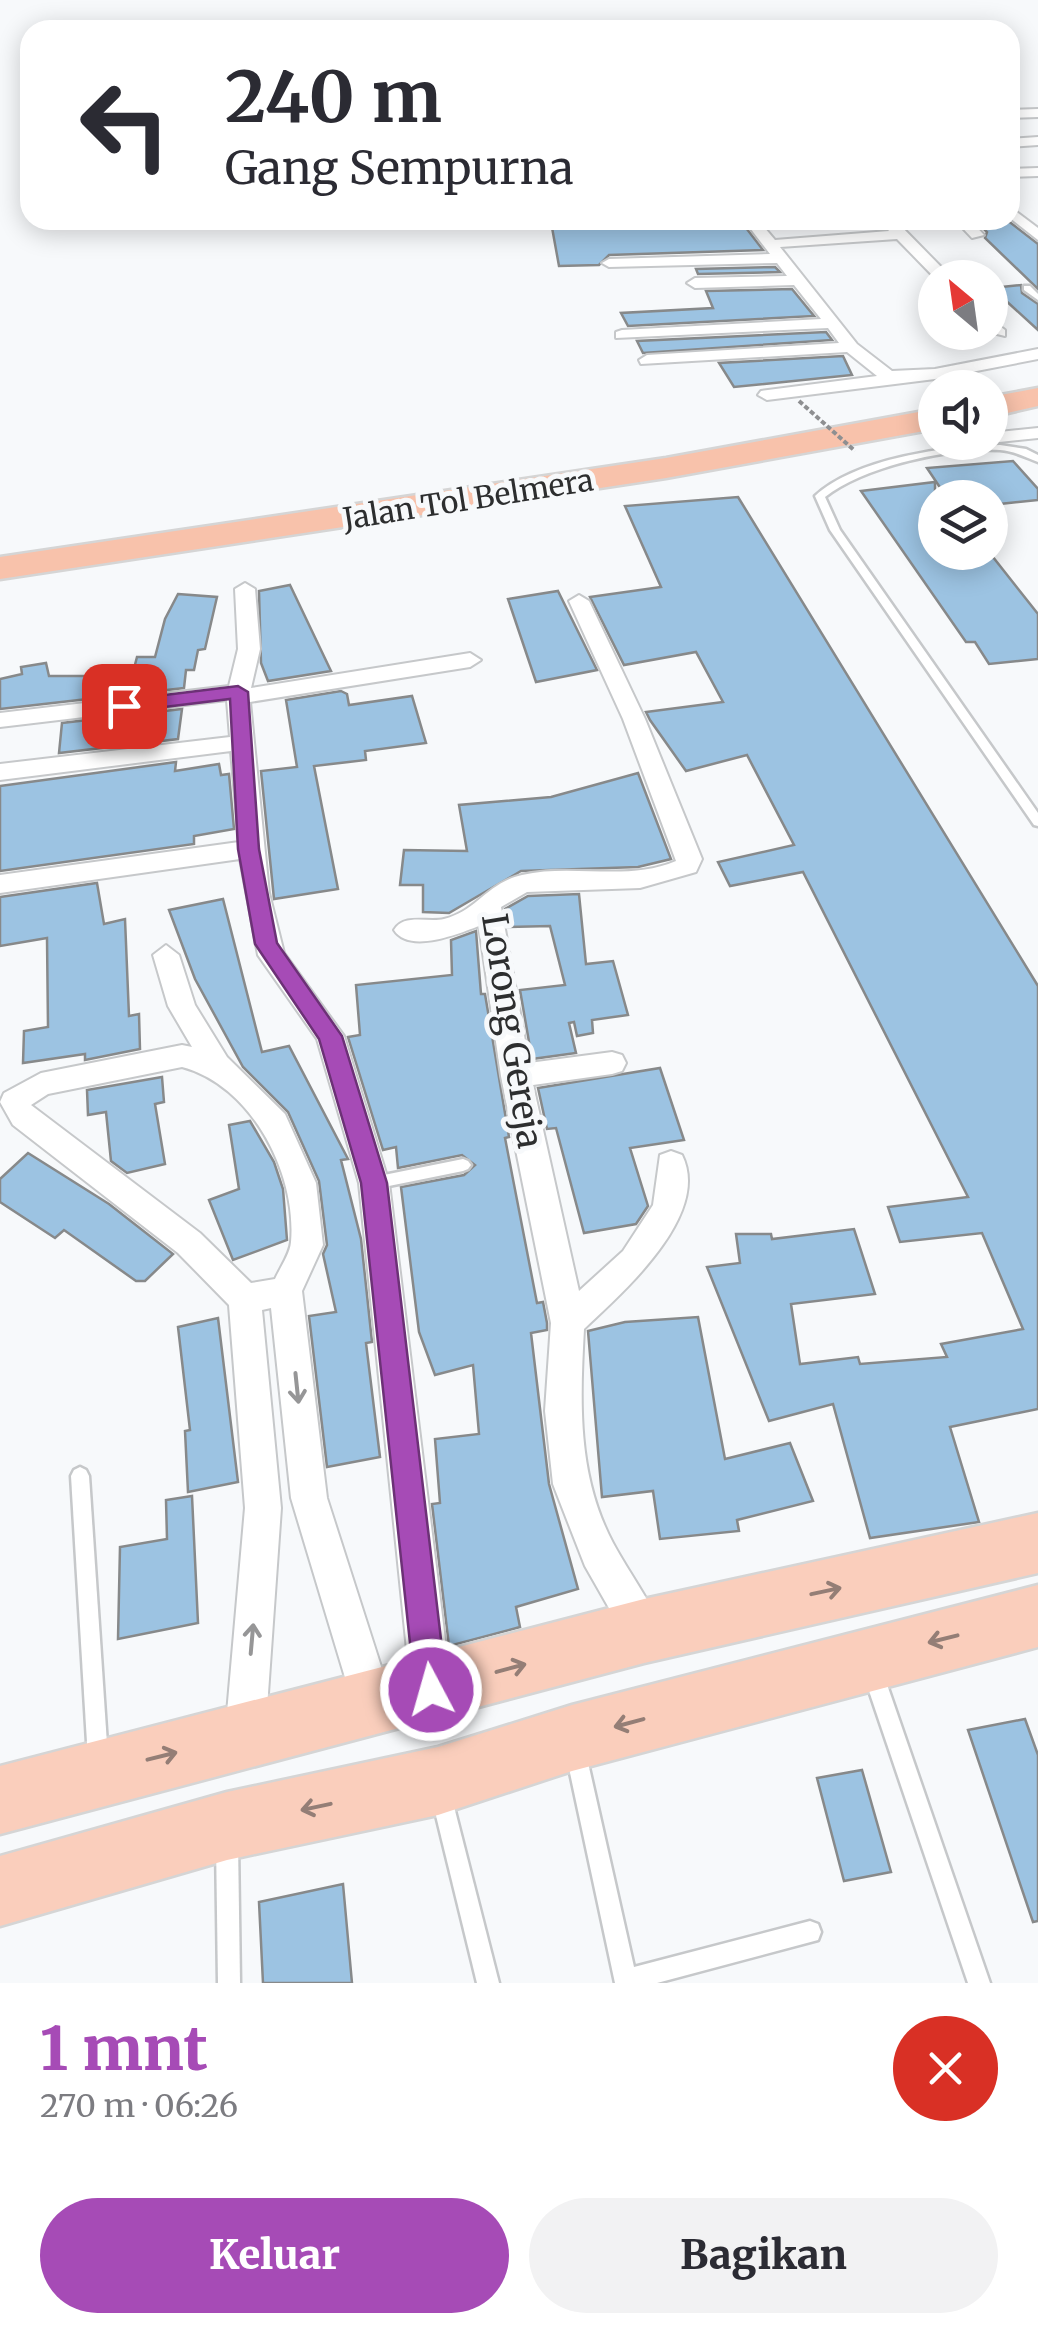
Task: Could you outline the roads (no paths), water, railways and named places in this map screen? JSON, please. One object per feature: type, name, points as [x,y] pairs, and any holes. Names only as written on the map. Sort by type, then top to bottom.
[{"type":"highway","points":[[1008,387],[1038,381]]},
{"type":"highway","points":[[1008,404],[1038,397]]},
{"type":"highway","name":"Jalan Tol Belmera","points":[[0,550],[604,461],[918,406]]},
{"type":"highway","name":"Jalan Tol Belmera","points":[[0,568],[465,500],[918,422]]},
{"type":"highway","points":[[0,1800],[99,1771],[402,1697],[644,1632],[1038,1543]]},
{"type":"highway","points":[[0,1891],[228,1826],[438,1781],[572,1738],[868,1658],[1034,1626]]},
{"type":"street","points":[[761,230],[780,250],[795,280],[851,348],[894,379]]},
{"type":"street","points":[[897,230],[926,260]]},
{"type":"street","points":[[972,230],[977,235]]},
{"type":"street","points":[[608,262],[780,250],[901,234]]},
{"type":"street","points":[[695,282],[795,280]]},
{"type":"street","points":[[622,335],[830,323]]},
{"type":"street","points":[[647,360],[851,348]]},
{"type":"street","points":[[767,395],[894,379],[1038,354]]},
{"type":"street","points":[[1008,436],[1038,433]]},
{"type":"street","points":[[244,589],[250,648],[238,694],[240,743],[249,849],[266,944],[330,1036],[374,1183],[402,1697]]},
{"type":"street","name":"Lorong Gereja","points":[[579,602],[672,812],[689,859],[687,866],[668,875],[635,879],[518,884],[494,895],[488,912],[515,1076],[568,1324],[562,1411],[570,1484],[598,1552],[644,1632]]},
{"type":"street","points":[[0,720],[238,694],[470,660]]},
{"type":"street","points":[[0,772],[240,743]]},
{"type":"street","points":[[0,884],[249,849]]},
{"type":"street","points":[[407,930],[444,929],[488,912]]},
{"type":"street","points":[[166,955],[182,1006],[217,1065],[274,1122],[301,1183],[306,1246],[286,1291],[309,1498],[402,1697]]},
{"type":"street","points":[[217,1065],[182,1056],[40,1084],[14,1102],[23,1117],[189,1244],[245,1299],[263,1508],[244,1736]]},
{"type":"street","points":[[515,1076],[612,1063]]},
{"type":"street","points":[[568,1324],[634,1261],[668,1208],[671,1164]]},
{"type":"street","points":[[245,1299],[286,1291]]},
{"type":"street","points":[[263,1508],[309,1498]]},
{"type":"lane","points":[[1027,288],[1038,298]]},
{"type":"lane","points":[[1038,459],[1033,454],[1002,448],[916,458],[841,480],[820,496],[836,530],[1038,822]]},
{"type":"lane","points":[[374,1183],[463,1166]]},
{"type":"lane","points":[[80,1476],[99,1771]]},
{"type":"lane","points":[[868,1658],[979,1983]]},
{"type":"lane","points":[[572,1738],[626,1981],[810,1932]]},
{"type":"lane","points":[[438,1781],[488,1983]]},
{"type":"lane","points":[[228,1826],[229,1983]]}]
